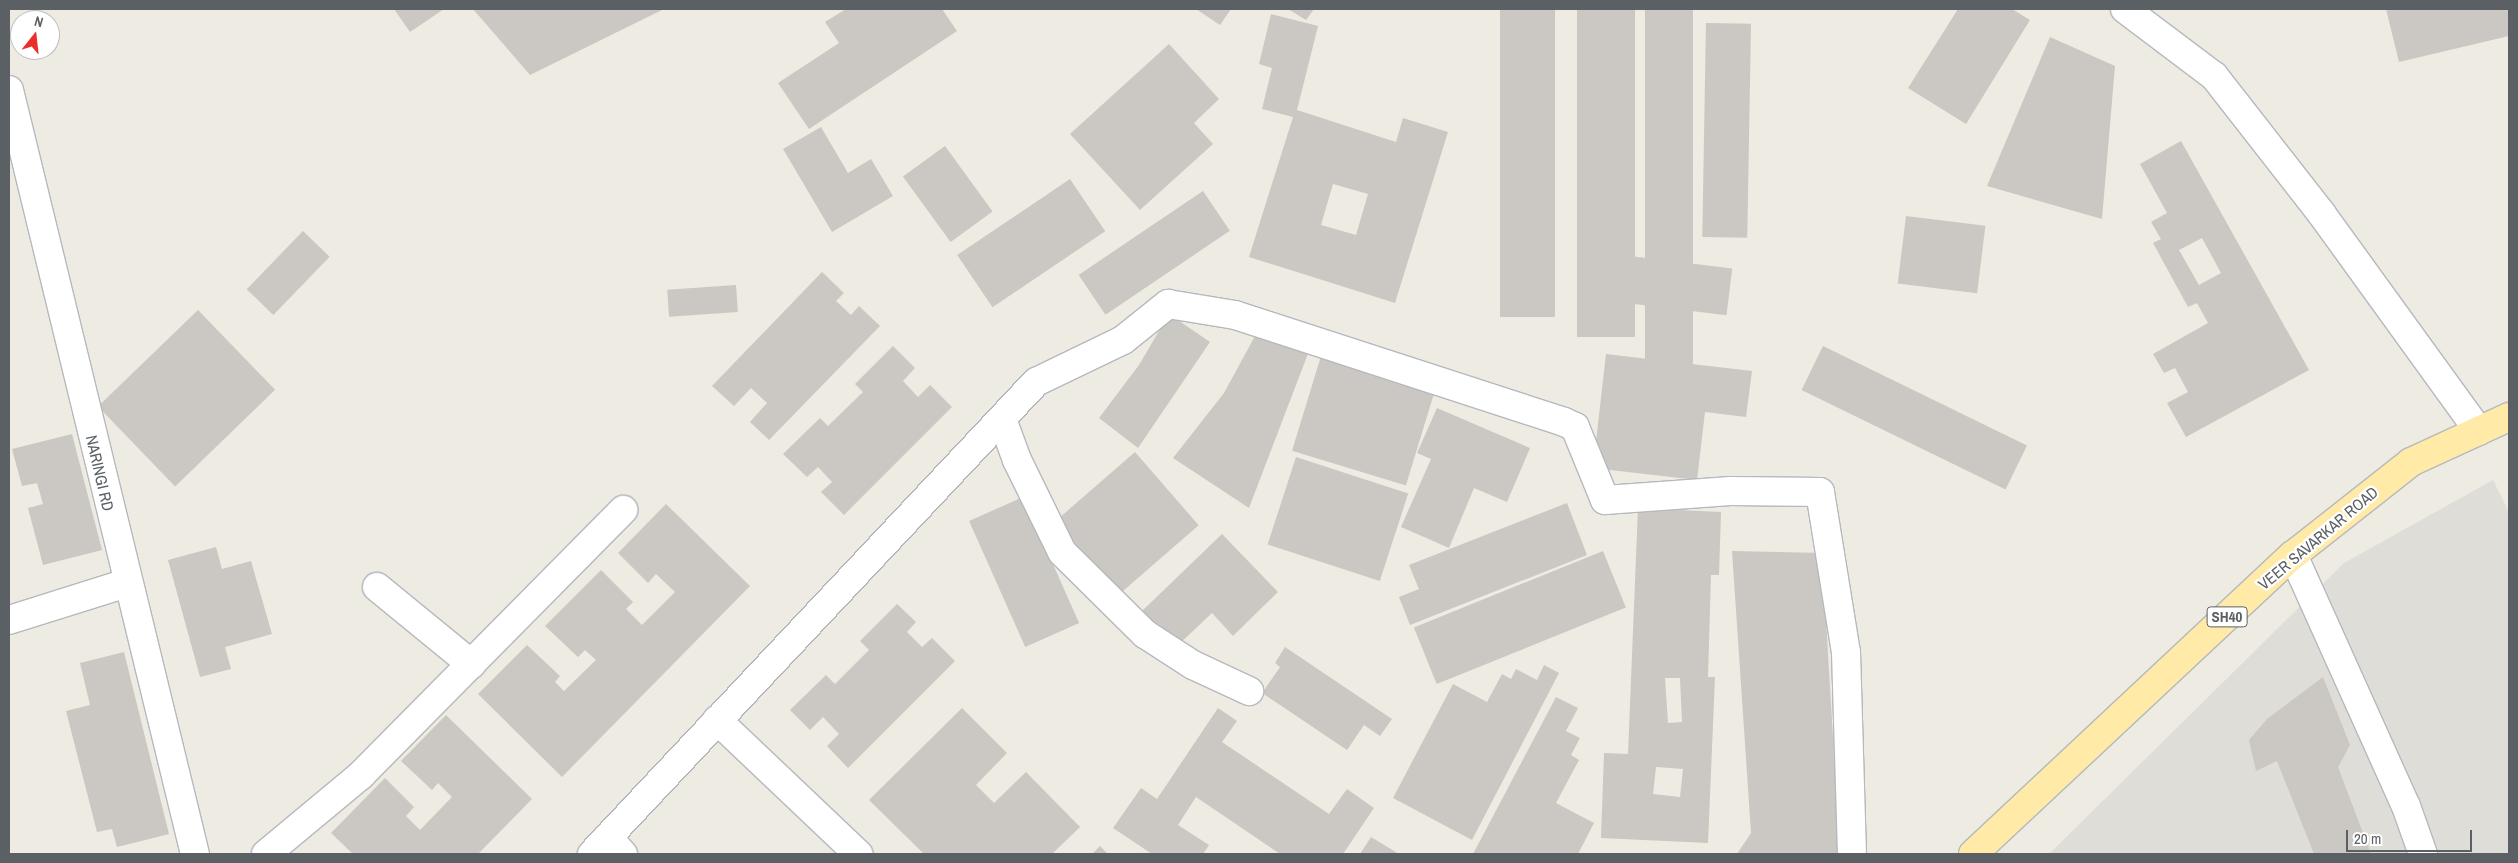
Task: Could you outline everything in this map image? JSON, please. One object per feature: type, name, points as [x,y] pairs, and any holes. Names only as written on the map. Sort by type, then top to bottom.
[{"type":"main road","name":"VEER SAVARKAR ROAD","points":[[1973,854],[2293,555],[2411,462],[2509,417]]},
{"type":"street","points":[[2125,9],[2214,76],[2321,214],[2479,431]]},
{"type":"street","name":"NARINGI RD","points":[[9,90],[127,583],[195,854]]},
{"type":"street","points":[[608,849],[717,720],[1036,382],[1123,340],[1168,304],[1236,315],[1564,422],[1575,427],[1605,500],[1731,491],[1820,492],[1846,652],[1852,854]]},
{"type":"street","points":[[1002,419],[1017,460],[1062,552],[1145,634],[1193,665],[1248,691]]},
{"type":"street","points":[[266,854],[361,775],[623,510]]},
{"type":"street","points":[[2293,555],[2406,806],[2423,854]]},
{"type":"street","points":[[9,620],[127,583]]},
{"type":"street","points":[[377,587],[470,664]]},
{"type":"street","points":[[717,720],[858,854]]},
{"type":"shaded area","points":[[2493,480],[2509,512],[2509,854],[2049,854],[2344,563]]},
{"type":"building","points":[[394,9],[444,9],[410,32]]},
{"type":"building","points":[[473,9],[664,9],[530,75]]},
{"type":"building","points":[[846,9],[942,9],[957,31],[809,129],[778,83],[839,43],[825,22]]},
{"type":"building","points":[[1196,9],[1231,9],[1220,25]]},
{"type":"building","points":[[1288,9],[1314,9],[1306,20]]},
{"type":"building","points":[[1500,9],[1555,9],[1555,317],[1500,317]]},
{"type":"building","points":[[1577,9],[1635,9],[1635,337],[1577,337]]},
{"type":"building","points":[[1645,9],[1693,9],[1693,367],[1645,367]]},
{"type":"building","points":[[1958,9],[2012,9],[2030,20],[1966,124],[1908,88]]},
{"type":"building","points":[[2386,9],[2509,9],[2509,36],[2399,62]]},
{"type":"building","points":[[1271,14],[1318,26],[1297,110],[1396,142],[1403,118],[1448,132],[1395,303],[1249,257],[1293,117],[1262,109],[1272,68],[1259,64]],"holes":[[[1333,184],[1368,194],[1356,235],[1321,225]]]},
{"type":"building","points":[[1706,23],[1751,24],[1747,238],[1702,237]]},
{"type":"building","points":[[2050,37],[2115,66],[2102,219],[1987,186]]},
{"type":"building","points":[[1169,44],[1219,99],[1194,123],[1213,144],[1140,210],[1070,134]]},
{"type":"building","points":[[821,127],[848,173],[871,159],[893,196],[832,232],[783,149]]},
{"type":"building","points":[[2181,141],[2309,370],[2186,437],[2167,403],[2188,392],[2175,368],[2164,373],[2153,354],[2208,323],[2197,303],[2188,307],[2153,243],[2161,239],[2151,222],[2167,213],[2140,164]],"holes":[[[2202,238],[2221,273],[2199,285],[2179,250]]]},
{"type":"building","points":[[945,146],[993,212],[951,242],[903,177]]},
{"type":"building","points":[[1070,179],[1105,231],[992,307],[957,255]]},
{"type":"building","points":[[1203,191],[1230,231],[1105,315],[1079,275]]},
{"type":"building","points":[[1906,216],[1985,226],[1977,293],[1898,283]]},
{"type":"building","points":[[303,231],[330,257],[273,315],[247,289]]},
{"type":"building","points":[[1630,256],[1732,269],[1727,315],[1624,303]]},
{"type":"building","points":[[822,272],[844,293],[836,301],[851,315],[859,306],[880,326],[769,440],[750,422],[767,403],[751,388],[734,406],[712,386]]},
{"type":"building","points":[[736,285],[738,312],[669,317],[667,290]]},
{"type":"building","points":[[198,310],[275,390],[175,486],[98,407]]},
{"type":"building","points":[[1169,314],[1210,342],[1138,448],[1099,418],[1139,365]]},
{"type":"building","points":[[1255,336],[1309,351],[1249,508],[1173,458],[1224,393]]},
{"type":"building","points":[[893,346],[915,368],[903,381],[918,397],[930,385],[952,407],[844,515],[821,492],[832,482],[818,467],[807,477],[783,454],[820,418],[828,426],[863,392],[855,384]]},
{"type":"building","points":[[1823,346],[2027,446],[2006,490],[1802,390]]},
{"type":"building","points":[[1606,354],[1752,371],[1746,417],[1705,412],[1697,480],[1593,468]]},
{"type":"building","points":[[1321,356],[1435,391],[1406,485],[1292,451]]},
{"type":"building","points":[[1437,408],[1530,448],[1507,502],[1474,488],[1449,548],[1401,527],[1431,459],[1417,453]]},
{"type":"building","points":[[72,434],[102,550],[43,565],[28,508],[43,504],[37,483],[22,486],[12,449]]},
{"type":"building","points":[[1135,452],[1199,525],[1119,595],[1055,522]]},
{"type":"building","points":[[1296,457],[1408,493],[1380,581],[1268,544]]},
{"type":"building","points":[[1023,497],[1079,623],[1025,647],[969,521]]},
{"type":"building","points":[[1567,503],[1587,555],[1410,625],[1399,597],[1419,589],[1409,565]]},
{"type":"building","points":[[666,504],[750,586],[562,777],[478,694],[527,645],[560,676],[555,682],[564,691],[596,660],[585,650],[578,657],[545,626],[601,570],[633,602],[626,609],[642,625],[675,592],[656,574],[648,583],[618,553]]},
{"type":"building","points":[[1638,508],[1721,512],[1719,575],[1711,575],[1708,677],[1715,677],[1708,843],[1601,838],[1604,753],[1628,754]],"holes":[[[1665,678],[1680,678],[1682,722],[1668,723]],[[1656,767],[1683,769],[1680,797],[1653,794]]]},
{"type":"building","points":[[1222,534],[1278,592],[1233,636],[1212,613],[1175,648],[1141,612]]},
{"type":"building","points":[[216,547],[222,569],[251,561],[272,634],[225,647],[231,669],[200,677],[168,560]]},
{"type":"building","points":[[1603,551],[1626,608],[1437,684],[1414,627]]},
{"type":"building","points":[[1732,551],[1822,553],[1840,854],[1737,854],[1751,833]]},
{"type":"building","points":[[897,604],[916,622],[907,632],[922,647],[932,638],[955,661],[848,768],[827,746],[839,734],[823,717],[810,730],[790,710],[826,675],[835,684],[869,650],[860,641]]},
{"type":"building","points":[[1285,647],[1392,719],[1380,736],[1364,725],[1347,750],[1262,693],[1280,667],[1275,663]]},
{"type":"building","points":[[124,652],[169,834],[117,847],[112,829],[97,832],[66,711],[90,705],[80,663]]},
{"type":"building","points":[[1544,665],[1559,673],[1472,840],[1393,798],[1453,684],[1487,702],[1502,674],[1511,679],[1516,669],[1537,680]]},
{"type":"building","points":[[2323,677],[2350,745],[2338,767],[2371,854],[2314,854],[2277,761],[2256,771],[2249,740],[2267,719]]},
{"type":"building","points":[[1556,697],[1578,708],[1566,731],[1580,738],[1571,755],[1579,760],[1556,803],[1594,823],[1578,854],[1473,854]]},
{"type":"building","points":[[962,708],[1007,753],[976,785],[994,803],[1026,772],[1080,827],[1052,854],[924,854],[869,800]]},
{"type":"building","points":[[1218,708],[1237,721],[1222,742],[1329,814],[1347,789],[1374,808],[1343,854],[1280,854],[1196,797],[1178,825],[1209,845],[1203,854],[1152,854],[1113,828],[1141,788],[1157,799]]},
{"type":"building","points":[[446,715],[532,799],[478,854],[353,854],[331,833],[385,778],[414,807],[406,816],[420,830],[452,797],[438,783],[432,790],[401,761]]},
{"type":"building","points":[[1371,837],[1399,854],[1360,854]]},
{"type":"building","points":[[1100,846],[1108,854],[1092,854]]}]
